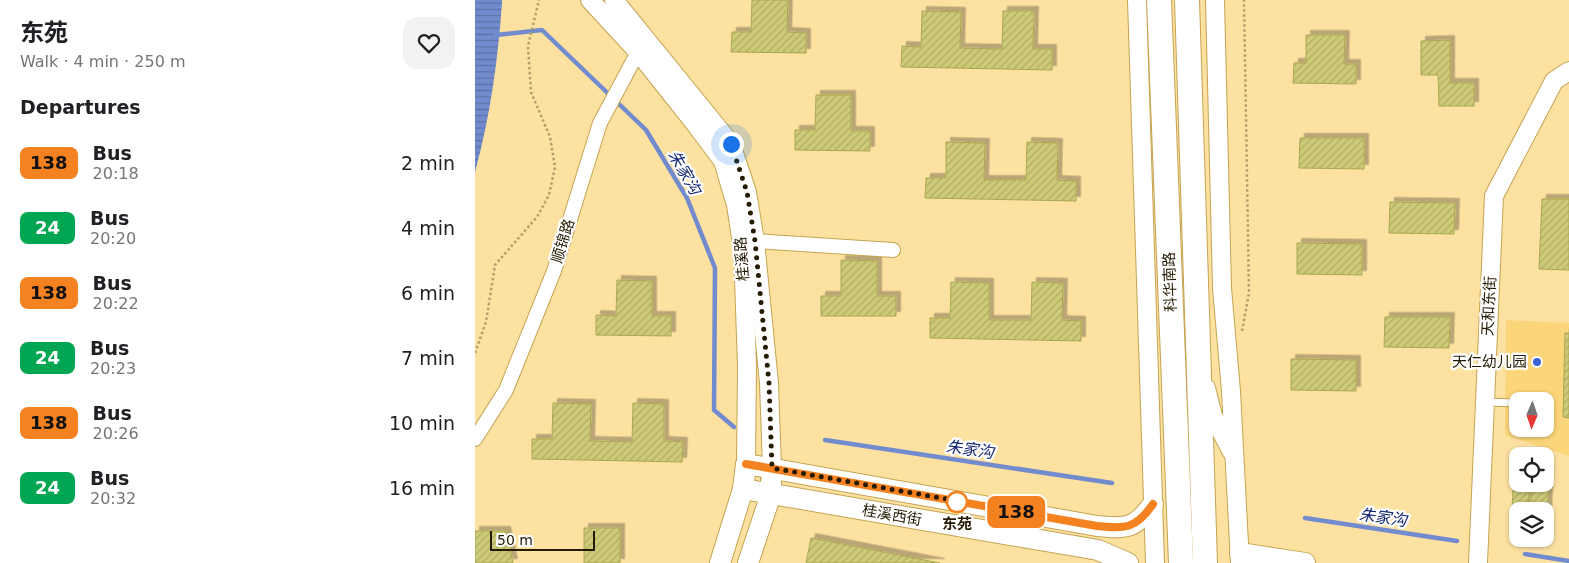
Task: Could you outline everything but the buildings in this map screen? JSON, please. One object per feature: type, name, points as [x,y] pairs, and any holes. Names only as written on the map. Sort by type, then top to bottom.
[{"type":"highway","name":"科华南路","points":[[1159,0],[1181,563]]},
{"type":"highway","name":"科华南路","points":[[1187,0],[1205,563]]},
{"type":"main road","name":"桂溪西街","points":[[746,464],[1113,528],[1126,528],[1141,519],[1153,504]]},
{"type":"main road","name":"桂溪路","points":[[720,563],[743,489],[746,464]]},
{"type":"main road","name":"桂溪路","points":[[748,563],[771,494],[772,468]]},
{"type":"main road","name":"桂溪西街","points":[[743,489],[1098,550],[1128,563]]},
{"type":"main road","points":[[1240,558],[1305,563]]},
{"type":"street","name":"桂溪路","points":[[590,0],[643,47],[731,144],[747,192],[755,241],[769,383],[772,468]]},
{"type":"street","name":"桂溪路","points":[[614,0],[643,47],[723,161],[736,205],[743,251],[746,347],[746,464]]},
{"type":"street","points":[[1137,0],[1155,563]]},
{"type":"street","points":[[1215,0],[1223,288],[1240,558]]},
{"type":"street","name":"顺锦路","points":[[475,439],[506,390],[550,280],[599,123],[643,47]]},
{"type":"street","name":"天和东街","points":[[1478,563],[1494,196],[1554,81],[1569,71]]},
{"type":"street","points":[[755,241],[893,250]]},
{"type":"street","points":[[1198,355],[1213,416],[1235,459]]},
{"type":"street","points":[[1151,434],[1174,400]]},
{"type":"lane","points":[[1485,402],[1509,403]]},
{"type":"path","points":[[475,353],[486,322],[495,265],[537,217],[549,195],[555,167],[550,137],[531,92],[527,46],[539,0]]},
{"type":"path","points":[[1241,338],[1249,293],[1244,0]]},
{"type":"shaded area","name":"天仁幼儿园","points":[[1506,320],[1569,323],[1569,456],[1554,451],[1554,447],[1542,447],[1514,438],[1554,438],[1554,392],[1509,392],[1509,436],[1505,435]]},
{"type":"water","points":[[475,0],[502,0],[493,88],[475,172]]},
{"type":"waterway","name":"朱家沟","points":[[496,35],[542,30],[646,130],[687,198],[715,268],[714,410],[734,427]]},
{"type":"waterway","name":"朱家沟","points":[[825,440],[1112,483]]},
{"type":"waterway","name":"朱家沟","points":[[1305,518],[1457,541]]},
{"type":"waterway","name":"朱家沟","points":[[1525,554],[1569,561]]},
{"type":"bus line","name":"138","points":[[746,464],[1113,528],[1126,528],[1141,519],[1153,504]]},
{"type":"place","name":"天仁幼儿园","points":[[1537,362]]},
{"type":"place","name":"东苑","points":[[957,502]]},
{"type":"route","points":[[731,144],[747,192],[755,241],[769,383],[772,468],[963,502],[957,502]]}]
